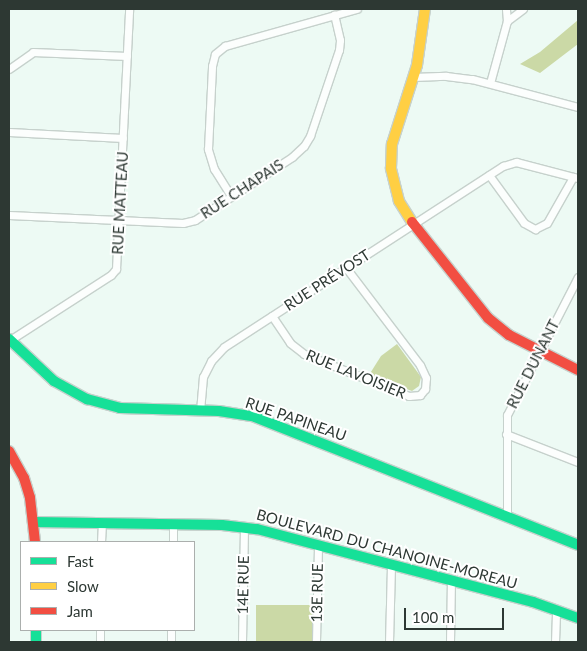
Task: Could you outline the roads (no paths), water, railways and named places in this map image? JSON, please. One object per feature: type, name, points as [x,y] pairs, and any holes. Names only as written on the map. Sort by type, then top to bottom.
[{"type":"street","name":"RUE MATTEAU","points":[[9,340],[115,271],[120,220],[129,9]]},
{"type":"street","points":[[231,196],[214,169],[208,149],[212,66],[215,54],[225,46],[356,9]]},
{"type":"street","points":[[425,9],[421,45],[394,136],[391,161],[397,194],[413,224],[488,318],[509,335],[578,370]]},
{"type":"street","points":[[490,83],[507,21],[506,9]]},
{"type":"street","points":[[507,21],[523,9]]},
{"type":"street","name":"RUE CHAPAIS","points":[[9,215],[187,223],[231,196],[292,157],[308,141],[339,50],[340,40],[334,15]]},
{"type":"street","points":[[9,69],[33,52],[127,56]]},
{"type":"street","points":[[413,77],[454,77],[490,83],[578,107]]},
{"type":"street","points":[[9,132],[123,138]]},
{"type":"street","name":"RUE PRÉVOST","points":[[200,411],[202,382],[211,362],[232,342],[413,224],[506,164],[513,162],[576,177],[547,223],[535,230],[524,223],[489,175]]},
{"type":"street","name":"RUE LAVOISIER","points":[[272,316],[290,343],[304,354],[409,396],[420,395],[425,390],[426,378],[420,365],[346,268]]},
{"type":"street","name":"RUE DUNANT","points":[[507,516],[506,434],[509,410],[578,277]]},
{"type":"street","name":"RUE PAPINEAU","points":[[9,340],[54,381],[87,399],[120,408],[230,412],[264,420],[578,545]]},
{"type":"street","points":[[506,434],[578,462]]},
{"type":"street","points":[[9,451],[26,485],[34,522],[35,541]]},
{"type":"street","name":"BOULEVARD DU CHANOINE-MOREAU","points":[[34,522],[244,527],[318,544],[556,610],[578,618]]},
{"type":"street","points":[[101,541],[102,523]]},
{"type":"street","points":[[173,525],[173,541]]},
{"type":"street","name":"14E RUE","points":[[242,642],[244,527]]},
{"type":"street","name":"13E RUE","points":[[316,642],[318,544]]},
{"type":"street","points":[[390,642],[391,564]]},
{"type":"street","points":[[450,642],[451,581]]},
{"type":"street","points":[[556,610],[556,642]]}]
